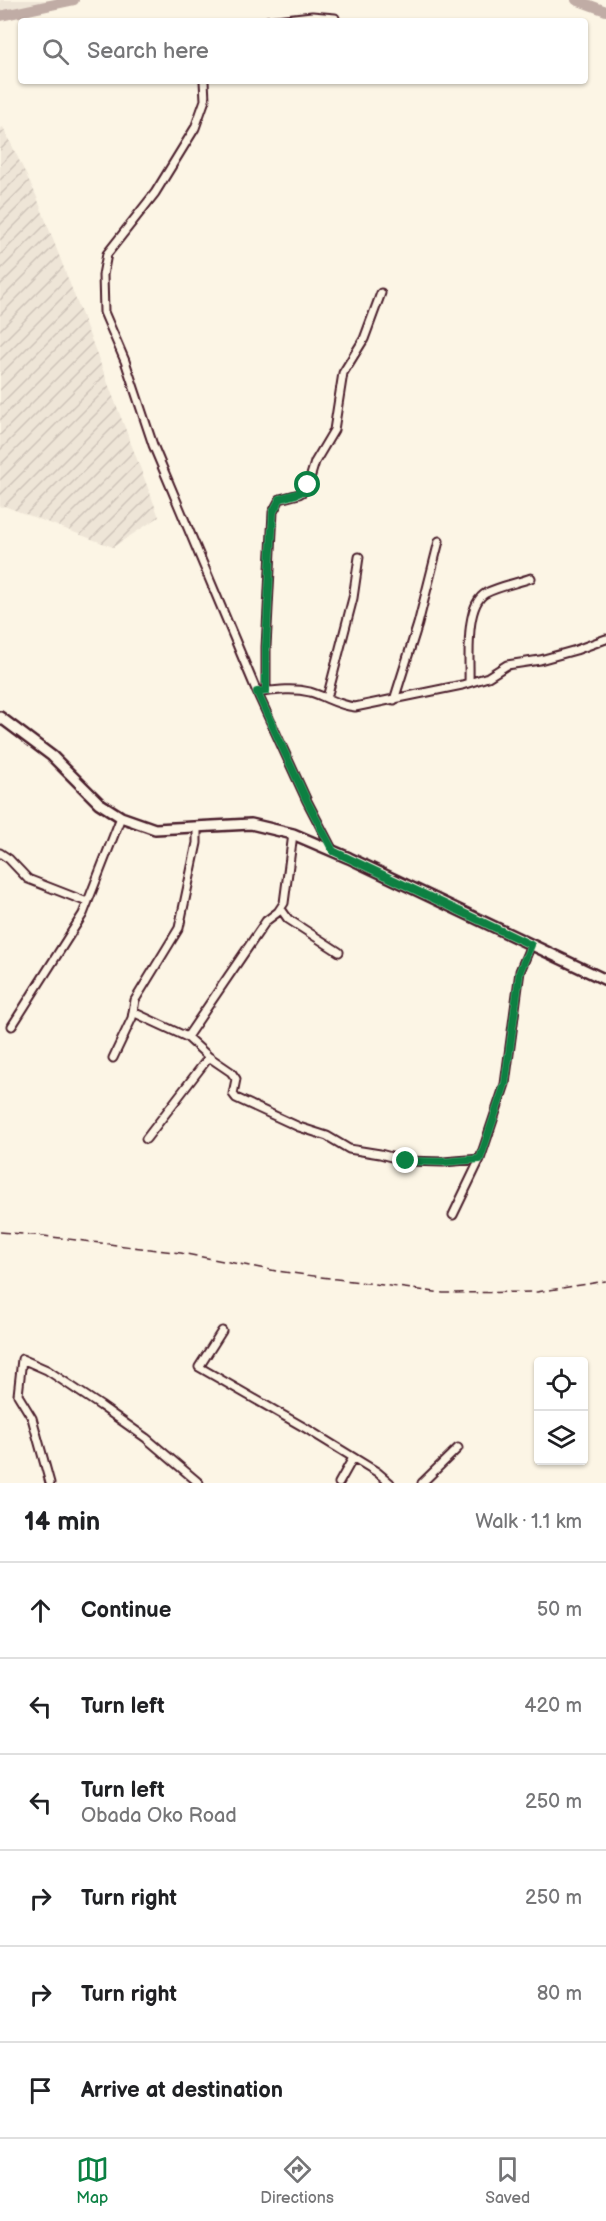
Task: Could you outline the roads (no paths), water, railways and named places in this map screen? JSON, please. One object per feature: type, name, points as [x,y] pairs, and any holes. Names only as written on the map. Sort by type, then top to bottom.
[{"type":"main road","points":[[0,717],[52,756],[99,803],[121,817],[155,829],[251,824],[293,834],[606,980]]},
{"type":"street","points":[[294,18],[312,16],[335,18]]},
{"type":"street","points":[[204,84],[206,100],[195,128],[155,193],[110,249],[103,275],[102,293],[107,321],[125,361],[153,445],[257,692],[307,801],[333,851]]},
{"type":"street","points":[[266,691],[273,512],[280,499],[299,494],[308,485],[315,462],[334,430],[343,373],[364,339],[381,293]]},
{"type":"street","points":[[394,700],[418,624],[440,541]]},
{"type":"street","points":[[327,698],[352,598],[359,557]]},
{"type":"street","points":[[469,682],[473,607],[487,592],[531,578]]},
{"type":"street","points":[[257,692],[295,690],[327,698],[340,705],[355,707],[488,677],[507,665],[568,653],[606,639]]},
{"type":"street","points":[[12,1026],[83,914],[121,817]]},
{"type":"street","points":[[113,1058],[133,1012],[135,1000],[179,928],[197,843],[197,827]]},
{"type":"street","points":[[187,1037],[266,921],[281,909],[284,903],[293,834]]},
{"type":"street","points":[[0,853],[28,879],[87,902]]},
{"type":"street","points":[[281,909],[288,919],[339,952]]},
{"type":"street","points":[[453,1215],[480,1159],[505,1084],[520,971],[531,945]]},
{"type":"street","points":[[133,1012],[187,1037],[235,1076],[237,1082],[233,1094],[236,1098],[299,1127],[327,1136],[349,1149],[406,1161],[443,1162],[480,1159]]},
{"type":"street","points":[[146,1139],[209,1057]]},
{"type":"street","points":[[222,1331],[199,1367],[252,1396],[377,1472],[390,1483]]},
{"type":"street","points":[[50,1483],[32,1418],[18,1395],[22,1359],[47,1370],[110,1412],[146,1438],[199,1483]]},
{"type":"street","points":[[422,1483],[458,1448]]},
{"type":"street","points":[[339,1483],[353,1458]]},
{"type":"waterway","points":[[0,16],[74,0]]},
{"type":"waterway","points":[[576,0],[606,11]]},
{"type":"railway","points":[[0,1232],[181,1253],[276,1271],[443,1293],[537,1292],[606,1281]]}]
